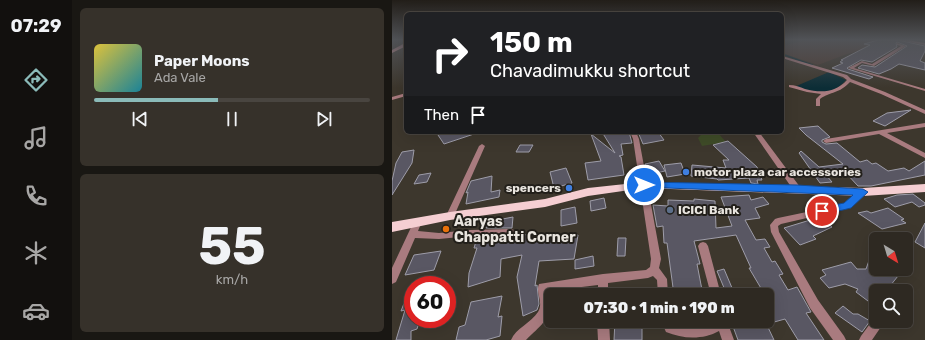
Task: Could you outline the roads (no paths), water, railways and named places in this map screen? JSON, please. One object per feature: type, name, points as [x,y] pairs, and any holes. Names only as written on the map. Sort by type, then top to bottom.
[{"type":"main road","points":[[392,227],[418,221],[545,202],[588,192],[644,185],[863,192],[925,188]]},
{"type":"street","points":[[887,56],[873,64],[862,62],[850,68],[894,83],[925,90]]},
{"type":"street","points":[[784,58],[841,74],[849,80],[883,93],[925,112]]},
{"type":"street","points":[[818,105],[818,99],[824,94],[837,90],[845,85],[849,80]]},
{"type":"street","points":[[791,86],[808,92],[824,94]]},
{"type":"street","points":[[392,99],[404,95]]},
{"type":"street","points":[[826,141],[925,125]]},
{"type":"street","points":[[879,132],[925,156]]},
{"type":"street","points":[[517,340],[545,313],[547,300],[543,287],[648,274],[654,269],[656,259],[636,139],[634,134]]},
{"type":"street","points":[[757,134],[797,189]]},
{"type":"street","points":[[450,216],[482,146]]},
{"type":"street","points":[[840,340],[814,304],[774,229],[774,225],[778,221],[848,206],[863,192]]},
{"type":"street","points":[[392,279],[418,221]]},
{"type":"street","points":[[412,234],[439,236],[470,233],[511,232]]},
{"type":"street","points":[[703,246],[714,288]]},
{"type":"street","points":[[654,269],[662,279],[663,288]]},
{"type":"street","points":[[603,279],[603,288]]},
{"type":"street","points":[[604,328],[604,340]]},
{"type":"street","points":[[670,328],[682,332],[708,331],[716,328]]},
{"type":"street","points":[[724,328],[728,340]]},
{"type":"street","points":[[865,340],[874,328]]},
{"type":"water","points":[[829,72],[846,80],[834,90],[822,93],[815,93],[794,87]]},
{"type":"waterway","points":[[787,56],[812,65]]},
{"type":"place","name":"motor plaza car accessories","points":[[686,172]]},
{"type":"place","name":"spencers","points":[[569,188]]},
{"type":"place","name":"ICICI Bank","points":[[670,210]]},
{"type":"place","name":"Aaryas Chappatti Corner","points":[[446,229]]}]
